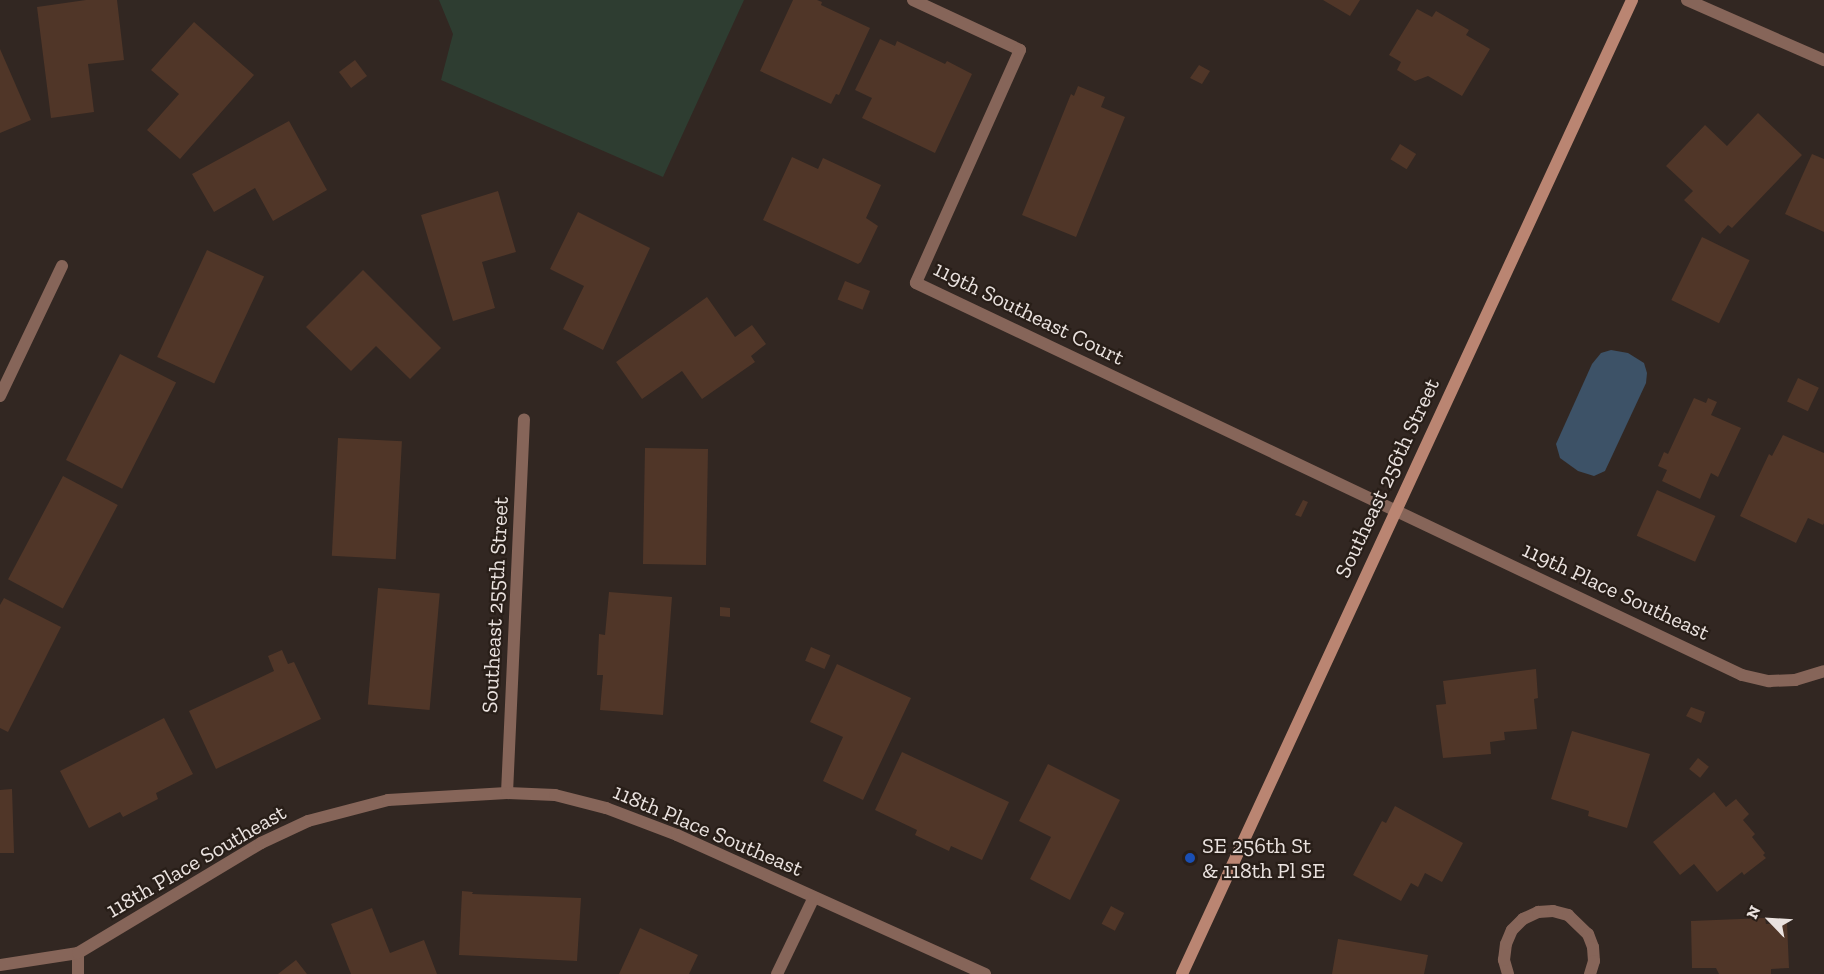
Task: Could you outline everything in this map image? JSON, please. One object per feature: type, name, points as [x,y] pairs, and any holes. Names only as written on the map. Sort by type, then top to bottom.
[{"type":"main road","name":"Southeast 256th Street","points":[[1182,974],[1632,0]]},
{"type":"street","name":"119th Southeast Court","points":[[913,0],[1020,50],[916,283],[1395,510]]},
{"type":"street","points":[[1687,0],[1824,60]]},
{"type":"street","points":[[0,396],[62,266]]},
{"type":"street","name":"Southeast 255th Street","points":[[507,793],[524,419]]},
{"type":"street","name":"119th Place Southeast","points":[[1395,510],[1742,675],[1769,681],[1795,680],[1824,671]]},
{"type":"street","name":"118th Place Southeast","points":[[78,953],[261,843],[308,821],[388,800],[507,793],[555,795],[606,808],[677,835],[985,974]]},
{"type":"street","points":[[777,974],[814,897]]},
{"type":"street","points":[[1508,974],[1504,960],[1506,944],[1512,930],[1531,916],[1553,911],[1568,915],[1588,934],[1593,954],[1590,974]]},
{"type":"street","points":[[0,965],[78,953],[78,974]]},
{"type":"green space","points":[[439,0],[744,0],[663,177],[441,80],[453,34]]},
{"type":"water","points":[[1611,350],[1628,353],[1644,363],[1647,373],[1646,383],[1605,471],[1594,476],[1578,471],[1560,458],[1556,444],[1592,364],[1601,353]]},
{"type":"building","points":[[86,0],[117,0],[124,60],[88,64],[94,112],[51,118],[37,7]]},
{"type":"building","points":[[793,0],[817,0],[822,2],[821,5],[870,28],[839,95],[836,94],[831,104],[760,71]]},
{"type":"building","points":[[1323,0],[1360,0],[1350,16]]},
{"type":"building","points":[[1417,9],[1432,17],[1436,11],[1469,30],[1466,35],[1490,49],[1462,96],[1428,76],[1415,81],[1397,70],[1401,62],[1389,55]]},
{"type":"building","points":[[194,22],[254,75],[180,159],[147,130],[179,94],[151,70]]},
{"type":"building","points":[[880,39],[895,46],[897,41],[945,64],[947,61],[972,74],[935,153],[862,118],[872,98],[855,90]]},
{"type":"building","points":[[0,49],[31,120],[0,133]]},
{"type":"building","points":[[355,60],[367,76],[351,88],[339,72]]},
{"type":"building","points":[[1199,65],[1210,71],[1202,84],[1190,78]]},
{"type":"building","points":[[1078,86],[1105,97],[1101,107],[1125,117],[1076,237],[1022,215],[1071,94],[1074,96]]},
{"type":"building","points":[[1758,113],[1802,155],[1732,228],[1728,225],[1720,234],[1684,200],[1693,191],[1666,166],[1705,125],[1727,146]]},
{"type":"building","points":[[289,121],[327,190],[273,221],[255,188],[214,212],[192,174]]},
{"type":"building","points":[[1400,144],[1416,154],[1407,169],[1390,159]]},
{"type":"building","points":[[1812,154],[1824,159],[1824,232],[1785,214]]},
{"type":"building","points":[[792,157],[818,169],[823,158],[881,185],[866,218],[878,226],[858,264],[763,220]]},
{"type":"building","points":[[498,191],[516,252],[482,262],[495,308],[453,321],[421,215]]},
{"type":"building","points":[[578,212],[650,248],[603,350],[563,329],[584,286],[550,269]]},
{"type":"building","points":[[1702,237],[1750,260],[1719,323],[1671,300]]},
{"type":"building","points":[[207,250],[264,277],[214,384],[157,357]]},
{"type":"building","points":[[363,270],[441,348],[410,379],[376,346],[351,371],[306,327]]},
{"type":"building","points":[[845,281],[870,291],[863,310],[838,300]]},
{"type":"building","points":[[707,297],[735,337],[752,325],[766,344],[751,356],[755,362],[702,399],[682,371],[642,399],[616,362]]},
{"type":"building","points":[[120,354],[176,383],[122,489],[66,460]]},
{"type":"building","points":[[1798,378],[1819,388],[1808,411],[1787,402]]},
{"type":"building","points":[[1694,398],[1706,403],[1708,398],[1717,402],[1711,415],[1741,428],[1718,477],[1711,473],[1700,499],[1662,481],[1667,470],[1658,466],[1664,452],[1668,454]]},
{"type":"building","points":[[1783,435],[1824,453],[1824,523],[1823,525],[1808,518],[1796,543],[1740,516],[1769,454],[1772,456]]},
{"type":"building","points":[[338,438],[402,441],[396,559],[332,556]]},
{"type":"building","points":[[645,448],[708,449],[706,565],[643,564]]},
{"type":"building","points":[[63,476],[118,505],[63,608],[8,579]]},
{"type":"building","points":[[1657,490],[1715,516],[1695,562],[1637,536]]},
{"type":"building","points":[[1303,500],[1308,502],[1301,517],[1295,515]]},
{"type":"building","points":[[378,588],[440,593],[430,710],[368,705]]},
{"type":"building","points":[[609,592],[672,597],[663,715],[600,710],[603,675],[597,675],[599,634],[605,635]]},
{"type":"building","points":[[4,598],[61,627],[8,732],[0,728],[0,605]]},
{"type":"building","points":[[720,607],[730,608],[730,617],[720,616]]},
{"type":"building","points":[[811,647],[830,655],[824,669],[805,661]]},
{"type":"building","points":[[282,650],[288,664],[294,662],[321,719],[216,769],[189,711],[274,671],[268,656]]},
{"type":"building","points":[[837,664],[911,698],[863,800],[823,781],[843,737],[810,722]]},
{"type":"building","points":[[1536,669],[1538,698],[1534,699],[1537,729],[1504,732],[1505,740],[1490,742],[1491,754],[1443,758],[1436,705],[1446,704],[1443,681]]},
{"type":"building","points":[[1691,707],[1705,712],[1701,723],[1686,716]]},
{"type":"building","points":[[164,718],[193,774],[156,793],[158,799],[123,817],[120,812],[89,828],[60,771]]},
{"type":"building","points":[[1572,731],[1650,754],[1627,828],[1588,816],[1589,811],[1551,799]]},
{"type":"building","points":[[902,752],[1009,802],[982,860],[951,846],[949,851],[915,835],[917,830],[875,810]]},
{"type":"building","points":[[1698,758],[1709,767],[1700,778],[1689,769]]},
{"type":"building","points":[[1048,764],[1120,800],[1070,900],[1030,879],[1051,837],[1019,821]]},
{"type":"building","points":[[12,789],[14,853],[0,853],[0,790]]},
{"type":"building","points":[[1714,792],[1726,807],[1736,799],[1749,814],[1743,820],[1755,834],[1752,837],[1765,853],[1763,855],[1766,858],[1744,875],[1742,872],[1717,892],[1694,864],[1680,875],[1653,842]]},
{"type":"building","points":[[1395,806],[1463,843],[1442,882],[1425,873],[1418,887],[1411,883],[1401,901],[1353,875],[1382,821],[1386,823]]},
{"type":"building","points":[[462,891],[473,892],[472,894],[581,898],[577,961],[459,955]]},
{"type":"building","points":[[1111,906],[1124,913],[1115,931],[1102,924]]},
{"type":"building","points":[[372,908],[390,953],[424,940],[437,974],[351,974],[331,924]]},
{"type":"building","points":[[1765,918],[1766,924],[1787,923],[1789,968],[1771,969],[1771,974],[1719,974],[1716,968],[1692,968],[1691,921]]},
{"type":"building","points":[[640,928],[698,955],[689,974],[619,974]]},
{"type":"building","points":[[1338,939],[1428,955],[1424,974],[1332,974]]},
{"type":"building","points":[[296,960],[307,974],[278,974]]},
{"type":"place","name":"SE 256th St & 118th Pl SE","points":[[1190,858]]}]
